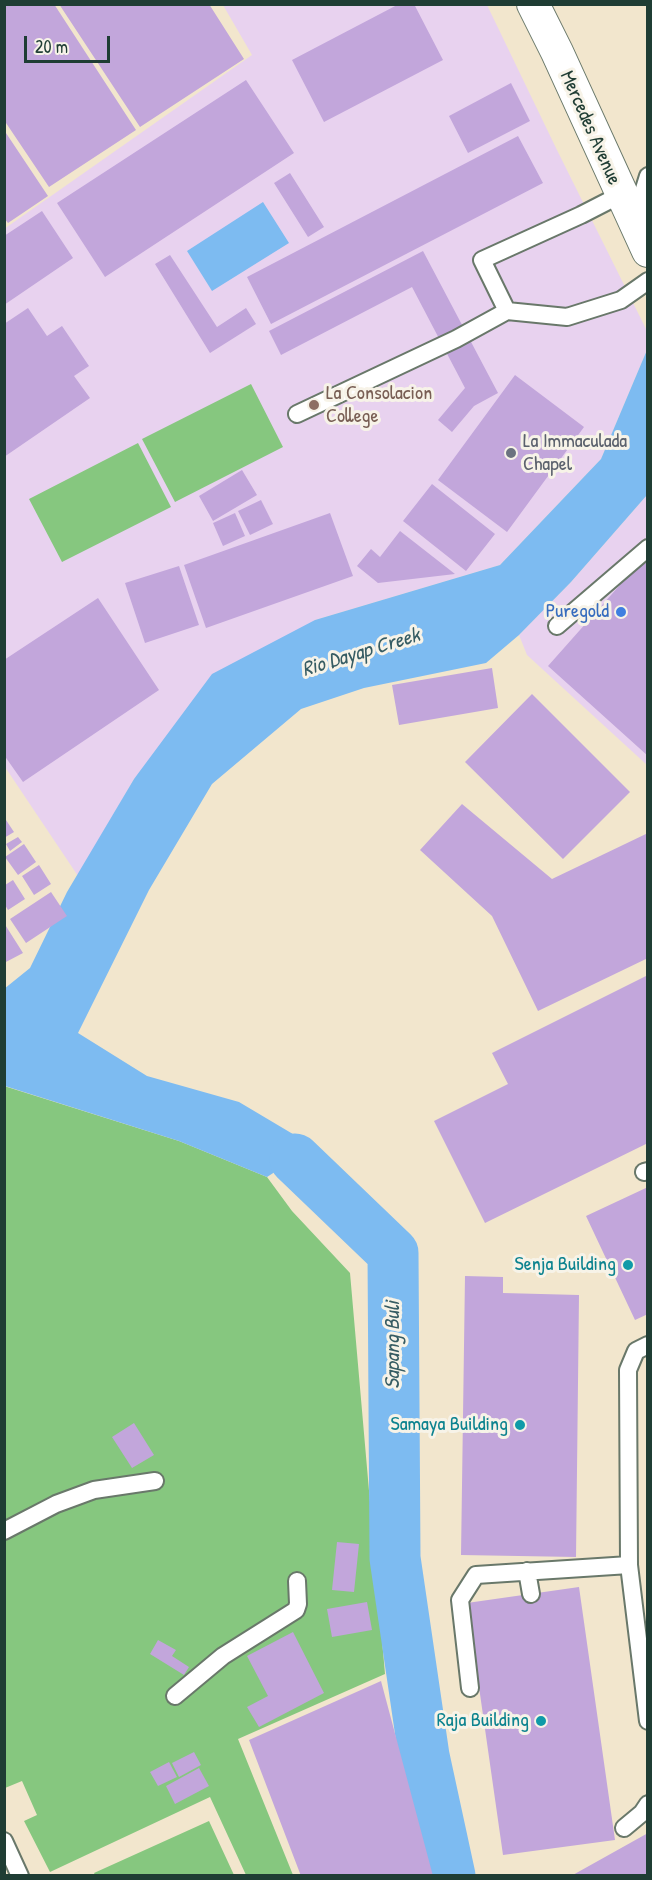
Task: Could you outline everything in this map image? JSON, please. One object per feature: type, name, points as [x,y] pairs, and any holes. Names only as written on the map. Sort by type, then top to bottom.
[{"type":"street","name":"Mercedes Avenue","points":[[533,4],[648,251]]},
{"type":"lane","points":[[634,223],[648,176]]},
{"type":"lane","points":[[507,311],[482,260],[620,195]]},
{"type":"lane","points":[[297,414],[456,339],[507,311],[567,317],[621,300],[648,281]]},
{"type":"lane","points":[[557,626],[648,548]]},
{"type":"lane","points":[[648,1345],[636,1350],[628,1370],[629,1565],[648,1722]]},
{"type":"lane","points":[[4,1531],[56,1504],[94,1490],[155,1481]]},
{"type":"lane","points":[[470,1688],[460,1600],[476,1575],[629,1565]]},
{"type":"lane","points":[[527,1571],[531,1594]]},
{"type":"lane","points":[[175,1696],[223,1656],[296,1610],[297,1581]]},
{"type":"lane","points":[[624,1827],[642,1813],[648,1804]]},
{"type":"lane","points":[[4,1841],[20,1875]]},
{"type":"shaded area","name":"La Consolacion College","points":[[223,5],[487,5],[647,331],[647,350],[601,459],[500,565],[315,620],[134,779],[78,876],[5,767],[4,229],[252,55]]},
{"type":"shaded area","points":[[647,495],[647,765],[527,655],[519,635],[571,582]]},
{"type":"green space","points":[[251,384],[283,447],[175,502],[142,439]]},
{"type":"green space","points":[[138,443],[171,507],[62,562],[29,499]]},
{"type":"green space","points":[[4,1086],[179,1141],[267,1177],[292,1211],[350,1273],[385,1674],[238,1739],[293,1875],[246,1875],[210,1797],[50,1872],[24,1821],[37,1815],[22,1781],[5,1788]]},
{"type":"green space","points":[[209,1821],[234,1875],[95,1875],[94,1873]]},
{"type":"water","points":[[263,202],[289,243],[212,291],[187,251]]},
{"type":"water","name":"Rio Dayap Creek","points":[[647,350],[647,495],[571,582],[519,635],[486,663],[364,688],[301,709],[212,784],[149,890],[78,1033],[147,1076],[239,1102],[308,1143],[295,1159],[267,1177],[179,1141],[5,1086],[4,989],[30,968],[67,892],[134,779],[212,674],[315,620],[500,565],[601,459]]},
{"type":"building","points":[[4,4],[54,4],[136,130],[49,187],[4,120]]},
{"type":"building","points":[[59,4],[209,4],[244,59],[140,127]]},
{"type":"building","points":[[399,4],[414,4],[443,60],[324,122],[292,60]]},
{"type":"building","points":[[246,80],[294,153],[105,277],[57,203]]},
{"type":"building","points":[[511,83],[530,121],[468,153],[449,116]]},
{"type":"building","points":[[4,130],[48,196],[8,223],[4,218]]},
{"type":"building","points":[[518,136],[543,183],[271,324],[247,277]]},
{"type":"building","points":[[290,173],[324,227],[308,237],[274,183]]},
{"type":"building","points":[[42,211],[73,258],[4,305],[4,236]]},
{"type":"building","points":[[423,251],[498,393],[474,406],[452,432],[438,420],[465,388],[412,287],[281,355],[269,331]]},
{"type":"building","points":[[170,255],[217,327],[246,308],[256,324],[210,353],[155,264]]},
{"type":"building","points":[[28,308],[47,336],[62,326],[89,366],[74,376],[90,398],[4,457],[4,324]]},
{"type":"building","name":"La Immaculada Chapel","points":[[515,375],[584,427],[507,532],[438,480]]},
{"type":"building","points":[[242,470],[257,495],[213,521],[199,496]]},
{"type":"building","points":[[432,484],[495,534],[466,571],[403,521]]},
{"type":"building","points":[[261,500],[273,524],[250,535],[238,511]]},
{"type":"building","points":[[235,513],[245,536],[223,546],[213,523]]},
{"type":"building","points":[[330,513],[353,576],[206,628],[184,565]]},
{"type":"building","points":[[400,531],[455,574],[378,583],[357,566],[371,549],[380,557]]},
{"type":"building","name":"Puregold","points":[[648,556],[648,756],[548,666]]},
{"type":"building","points":[[179,566],[199,625],[145,643],[125,583]]},
{"type":"building","points":[[98,598],[159,690],[23,782],[4,755],[4,660]]},
{"type":"building","points":[[492,668],[498,708],[399,725],[392,685]]},
{"type":"building","points":[[532,694],[630,792],[563,859],[465,762]]},
{"type":"building","points":[[462,804],[552,879],[648,833],[648,958],[538,1011],[492,916],[420,850]]},
{"type":"building","points":[[4,817],[14,832],[4,838]]},
{"type":"building","points":[[18,837],[22,842],[10,851],[6,844]]},
{"type":"building","points":[[24,844],[36,862],[18,875],[5,857]]},
{"type":"building","points":[[39,865],[51,884],[34,895],[22,876]]},
{"type":"building","points":[[13,880],[25,899],[8,910],[5,905],[5,885]]},
{"type":"building","points":[[51,892],[67,916],[26,943],[10,919]]},
{"type":"building","points":[[4,923],[23,953],[4,963]]},
{"type":"building","points":[[648,975],[648,1143],[485,1223],[434,1121],[508,1084],[492,1053]]},
{"type":"building","name":"Senja Building","points":[[648,1187],[648,1314],[635,1320],[586,1216]]},
{"type":"building","name":"Samaya Building","points":[[465,1276],[503,1277],[503,1293],[579,1295],[576,1557],[461,1555]]},
{"type":"building","points":[[134,1423],[154,1455],[132,1468],[112,1437]]},
{"type":"building","points":[[337,1542],[359,1544],[354,1592],[332,1590]]},
{"type":"building","name":"Raja Building","points":[[579,1587],[615,1840],[503,1855],[467,1603]]},
{"type":"building","points":[[367,1602],[372,1630],[332,1637],[327,1609]]},
{"type":"building","points":[[293,1632],[324,1693],[259,1727],[247,1707],[268,1696],[247,1656]]},
{"type":"building","points":[[158,1640],[176,1650],[172,1656],[189,1667],[184,1675],[150,1654]]},
{"type":"building","points":[[381,1681],[433,1876],[301,1876],[249,1740]]},
{"type":"building","points":[[194,1752],[201,1765],[179,1777],[172,1763]]},
{"type":"building","points":[[169,1762],[177,1777],[158,1786],[150,1772]]},
{"type":"building","points":[[199,1768],[209,1786],[175,1804],[166,1786]]},
{"type":"building","points":[[648,1833],[648,1876],[571,1876]]},
{"type":"waterway","name":"Sapang Buli","points":[[295,1159],[393,1253],[395,1558],[424,1756],[450,1876]]},
{"type":"place","name":"La Consolacion College","points":[[314,405]]},
{"type":"place","name":"La Immaculada Chapel","points":[[511,453]]},
{"type":"place","name":"Puregold","points":[[621,612]]},
{"type":"place","name":"Senja Building","points":[[628,1265]]},
{"type":"place","name":"Samaya Building","points":[[520,1425]]},
{"type":"place","name":"Raja Building","points":[[541,1721]]}]
